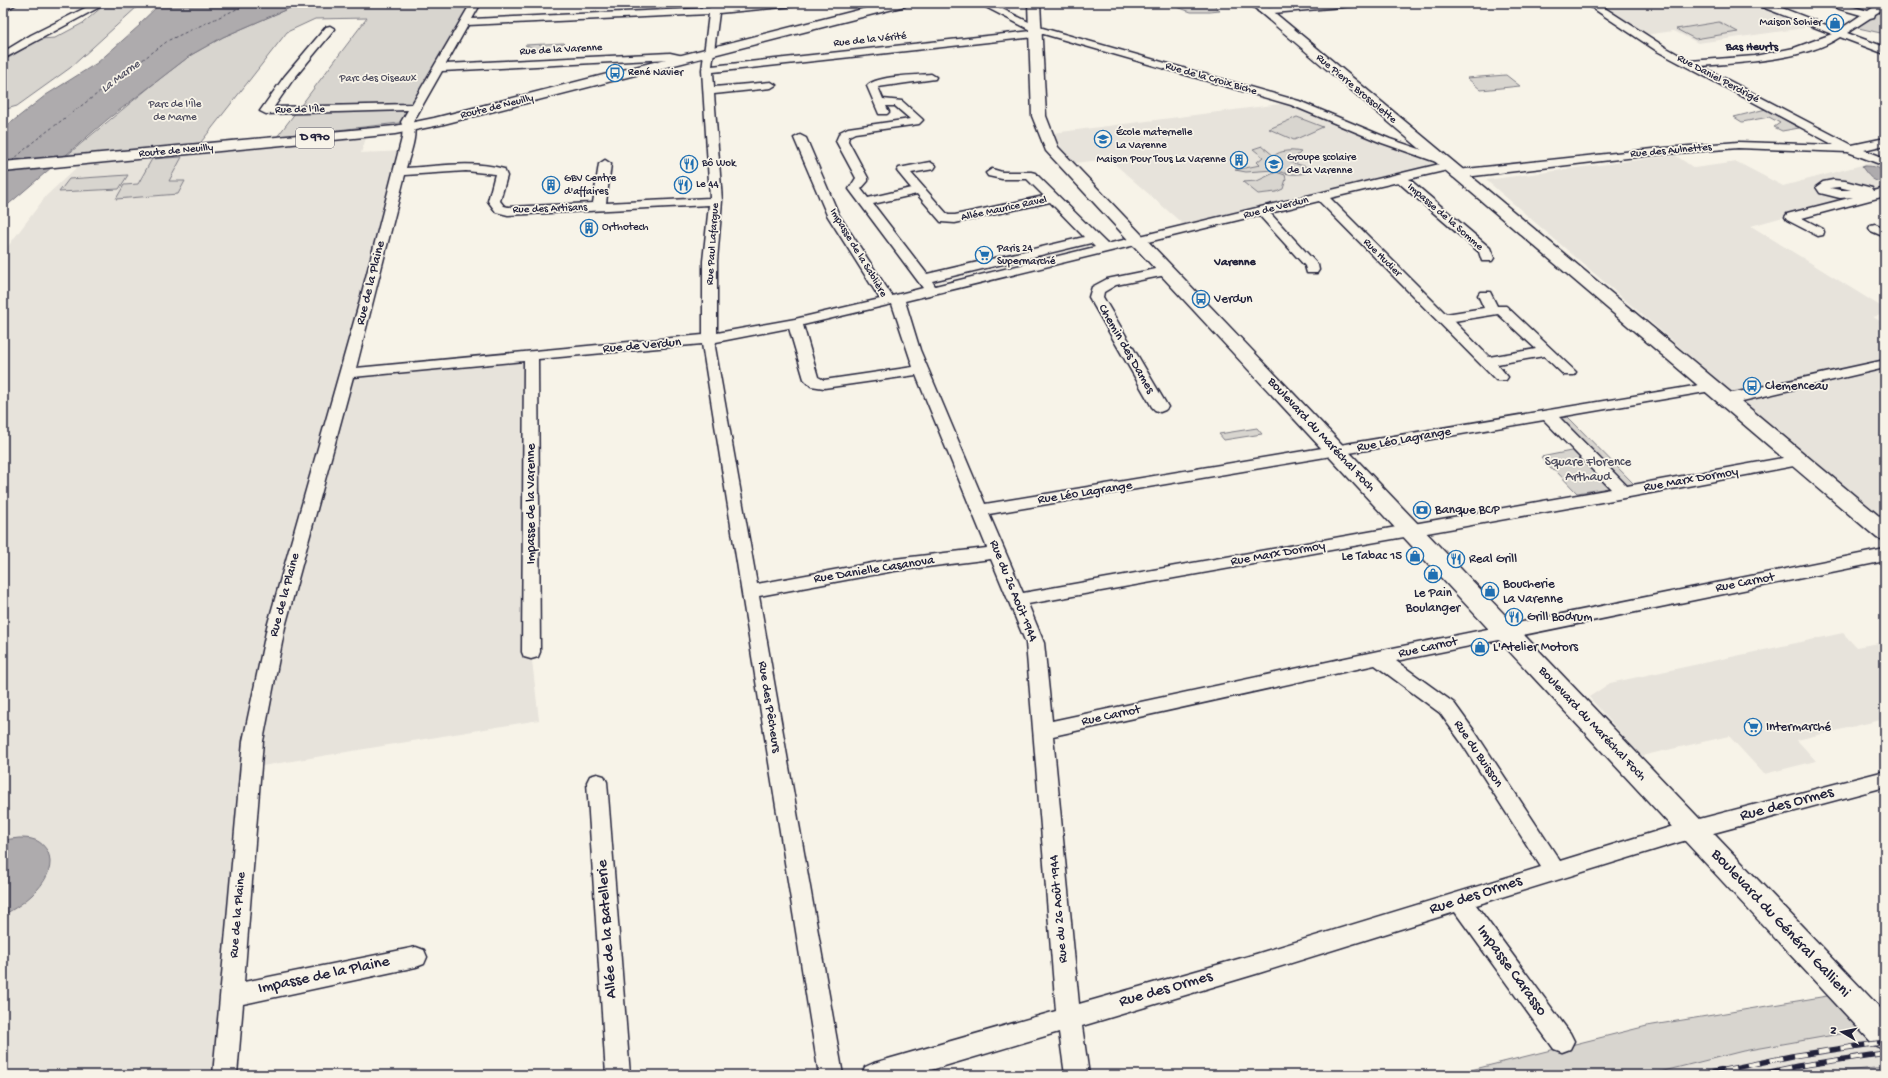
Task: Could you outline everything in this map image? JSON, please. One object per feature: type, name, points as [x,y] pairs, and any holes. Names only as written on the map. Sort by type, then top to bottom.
[{"type":"main road","name":"Route de Neuilly","points":[[3,167],[356,134],[409,127],[466,115],[901,3]]},
{"type":"main road","name":"Boulevard du Maréchal Foch","points":[[1034,3],[1039,116],[1051,148],[1692,830]]},
{"type":"main road","name":"Rue Pierre Brossolette","points":[[1259,7],[1885,533]]},
{"type":"main road","name":"Boulevard du Général Gallieni","points":[[1692,830],[1885,1034]]},
{"type":"street","points":[[3,9],[13,3]]},
{"type":"street","points":[[3,56],[35,37],[102,3]]},
{"type":"street","name":"Rue de la Plaine","points":[[225,1075],[250,768],[276,627],[347,373],[399,172],[409,127],[407,122],[414,107],[476,3]]},
{"type":"street","points":[[465,22],[793,3]]},
{"type":"street","name":"Rue de la Croix Biche","points":[[983,3],[1035,32],[1288,101],[1448,166]]},
{"type":"street","points":[[1259,7],[1353,3]]},
{"type":"street","name":"Rue Daniel Perdrigé","points":[[1590,3],[1662,49],[1850,149]]},
{"type":"street","points":[[1760,3],[1885,51]]},
{"type":"street","points":[[1829,3],[1871,15]]},
{"type":"street","points":[[1689,64],[1735,61],[1776,55],[1825,41],[1840,34],[1871,15],[1885,4]]},
{"type":"street","name":"Rue Paul Lafargue","points":[[710,339],[710,261],[716,201],[707,70],[715,7]]},
{"type":"street","name":"Rue de l'Île","points":[[330,29],[288,79],[266,111],[414,107]]},
{"type":"street","name":"Rue de la Vérité","points":[[707,70],[1035,32]]},
{"type":"street","name":"Rue de la Varenne","points":[[438,68],[670,56],[684,59]]},
{"type":"street","points":[[889,125],[872,86],[875,84],[931,77]]},
{"type":"street","points":[[709,90],[770,85]]},
{"type":"street","points":[[878,102],[898,103],[917,120],[915,122],[852,130],[844,134],[842,140],[862,178],[862,181],[857,184],[855,189],[932,290]]},
{"type":"street","name":"Impasse de la Sablière","points":[[800,138],[833,215],[893,300]]},
{"type":"street","name":"Rue des Aulnettes","points":[[1448,166],[1738,145],[1850,149],[1885,141]]},
{"type":"street","points":[[1850,149],[1885,162]]},
{"type":"street","points":[[599,207],[605,164]]},
{"type":"street","name":"Allée Maurice Ravel","points":[[930,166],[903,171],[945,218],[955,220],[1053,198]]},
{"type":"street","name":"Rue de Verdun","points":[[347,373],[710,339],[795,323],[1138,242],[1448,166]]},
{"type":"street","name":"Rue des Artisans","points":[[399,172],[479,168],[495,170],[500,172],[501,176],[494,201],[500,209],[508,211],[716,201]]},
{"type":"street","name":"Allée Maurice Ravel","points":[[992,173],[999,176],[1020,174],[1031,176],[1093,239]]},
{"type":"street","name":"Impasse de la Somme","points":[[1400,177],[1485,252],[1487,258]]},
{"type":"street","points":[[1868,191],[1885,185]]},
{"type":"street","points":[[865,202],[919,190]]},
{"type":"street","points":[[1818,232],[1791,217],[1885,192]]},
{"type":"street","name":"Rue Hudier","points":[[1322,197],[1501,377]]},
{"type":"street","points":[[1262,211],[1310,265],[1312,270]]},
{"type":"street","points":[[924,279],[1093,239],[1105,249]]},
{"type":"street","name":"Chemin des Dames","points":[[1160,407],[1096,297],[1097,290],[1112,282],[1166,271]]},
{"type":"street","points":[[1485,295],[1492,310]]},
{"type":"street","name":"Rue du 26 Août 1944","points":[[893,300],[1035,643],[1069,1019],[1077,1075]]},
{"type":"street","points":[[1443,319],[1501,309],[1569,372]]},
{"type":"street","points":[[795,323],[812,379],[816,383],[824,384],[922,370]]},
{"type":"street","name":"Rue des Pêcheurs","points":[[710,339],[708,347],[831,1075]]},
{"type":"street","points":[[1486,362],[1547,351]]},
{"type":"street","name":"Impasse de la Varenne","points":[[531,356],[531,652]]},
{"type":"street","name":"Rue Léo Lagrange","points":[[979,510],[1548,415],[1718,392],[1738,397],[1885,364]]},
{"type":"street","points":[[1548,415],[1624,493]]},
{"type":"street","name":"Rue Marx Dormoy","points":[[1016,600],[1412,531],[1799,460]]},
{"type":"street","name":"Rue Danielle Casanova","points":[[750,591],[894,565],[998,552]]},
{"type":"street","name":"Rue Carnot","points":[[1042,731],[1378,658],[1885,555]]},
{"type":"street","name":"Rue du Buisson","points":[[1378,658],[1447,708],[1468,737],[1555,871]]},
{"type":"street","name":"Rue des Ormes","points":[[874,1075],[1069,1019],[1461,902],[1555,871],[1692,830],[1885,779]]},
{"type":"street","name":"Allée de la Batellerie","points":[[597,782],[618,1075]]},
{"type":"street","name":"Impasse Carasso","points":[[1461,902],[1562,1041]]},
{"type":"street","name":"Impasse de la Plaine","points":[[232,995],[416,957]]},
{"type":"shaded area","points":[[1645,3],[1746,3],[1804,25],[1804,28],[1698,43],[1674,31],[1644,35],[1605,8]]},
{"type":"shaded area","name":"Groupe scolaire de La Varenne","points":[[1288,103],[1427,158],[1434,165],[1184,225],[1109,159],[1075,163],[1060,146],[1053,133]]},
{"type":"shaded area","points":[[366,138],[361,153],[405,151],[347,372],[531,357],[531,652],[539,720],[250,768],[223,1075],[3,1075],[3,253],[46,196],[78,166]]},
{"type":"shaded area","points":[[1675,155],[1694,168],[1737,162],[1783,186],[1873,162],[1885,166],[1885,189],[1751,226],[1885,309],[1885,314],[1873,317],[1885,324],[1885,361],[1734,394],[1486,180]]},
{"type":"shaded area","points":[[1885,368],[1885,519],[1740,400]]},
{"type":"shaded area","points":[[1843,633],[1856,647],[1885,642],[1885,719],[1797,740],[1816,761],[1764,774],[1729,736],[1641,756],[1589,697],[1610,683]]},
{"type":"shaded area","points":[[1647,1026],[1885,1028],[1885,1075],[1451,1075]]},
{"type":"green space","name":"Parc des Oiseaux","points":[[301,3],[476,3],[407,122],[277,137],[367,18],[315,19],[287,32],[198,146],[66,156],[191,55],[223,37]]},
{"type":"green space","points":[[1166,3],[1212,3],[1220,11],[1191,12]]},
{"type":"green space","points":[[103,6],[138,6],[70,68],[17,106],[3,110],[3,61],[41,39],[55,38],[83,23]]},
{"type":"green space","points":[[1885,8],[1885,34],[1854,27]]},
{"type":"green space","points":[[1719,22],[1738,32],[1695,39],[1676,29]]},
{"type":"green space","points":[[564,43],[568,47],[537,50],[525,45]]},
{"type":"green space","points":[[1506,75],[1520,86],[1481,90],[1467,78]]},
{"type":"green space","points":[[1766,109],[1799,128],[1782,131],[1774,127],[1780,123],[1769,117],[1742,122],[1734,117]]},
{"type":"green space","points":[[1297,117],[1323,127],[1294,140],[1269,129]]},
{"type":"green space","points":[[1262,146],[1274,156],[1286,151],[1301,152],[1290,162],[1314,169],[1309,172],[1298,174],[1285,173],[1275,169],[1271,165],[1273,170],[1246,172],[1235,170],[1260,165],[1257,162],[1263,157],[1253,149]]},
{"type":"green space","points":[[182,157],[169,181],[185,181],[178,194],[116,199],[124,185],[138,184],[152,159]]},
{"type":"green space","points":[[1276,172],[1285,175],[1286,179],[1283,189],[1276,192],[1258,194],[1243,182],[1257,181]]},
{"type":"green space","points":[[128,175],[119,189],[59,192],[69,179]]},
{"type":"green space","name":"Square Florence Arthaud","points":[[1568,417],[1634,484],[1577,493],[1555,470],[1551,469],[1541,457],[1576,450],[1548,420]]},
{"type":"green space","points":[[1257,428],[1262,434],[1224,440],[1219,434]]},
{"type":"green space","points":[[1833,995],[1868,1029],[1743,1051],[1648,1075],[1451,1075],[1647,1026]]},
{"type":"green space","points":[[1885,1067],[1885,1075],[1828,1075],[1845,1071]]},
{"type":"water","name":"La Marne","points":[[161,3],[187,5],[203,3],[301,3],[223,37],[191,55],[108,119],[3,209],[3,129],[46,95],[97,63],[140,25],[139,24]]},
{"type":"water","points":[[1862,167],[1875,167],[1885,172],[1885,182],[1877,181],[1871,178]]},
{"type":"water","points":[[19,838],[33,839],[44,847],[48,852],[50,862],[48,872],[44,881],[29,898],[3,915],[3,840]]},
{"type":"ferry route","points":[[12,161],[33,142],[169,40],[250,3]]},
{"type":"railway","points":[[1700,1075],[1792,1056],[1885,1042]]},
{"type":"railway","points":[[1756,1075],[1798,1066],[1885,1053]]},
{"type":"place","name":"Maison Sohier","points":[[1835,23]]},
{"type":"place","name":"René Navier","points":[[615,73]]},
{"type":"place","name":"École maternelle La Varenne","points":[[1103,139]]},
{"type":"place","name":"Maison Pour Tous La Varenne","points":[[1239,160]]},
{"type":"place","name":"Bô Wok","points":[[689,164]]},
{"type":"place","name":"Groupe scolaire de La Varenne","points":[[1274,164]]},
{"type":"place","name":"GBV Centre d'affaires","points":[[551,185]]},
{"type":"place","name":"Le 44","points":[[683,185]]},
{"type":"place","name":"Orthotech","points":[[589,228]]},
{"type":"place","name":"Paris 24 Supermarché","points":[[984,255]]},
{"type":"place","name":"Verdun","points":[[1201,299]]},
{"type":"place","name":"Clemenceau","points":[[1752,386]]},
{"type":"place","name":"Banque BCP","points":[[1422,510]]},
{"type":"place","name":"Le Tabac 15","points":[[1415,556]]},
{"type":"place","name":"Real Grill","points":[[1456,559]]},
{"type":"place","name":"Le Pain Boulanger","points":[[1433,574]]},
{"type":"place","name":"Boucherie La Varenne","points":[[1490,591]]},
{"type":"place","name":"Grill Bodrum","points":[[1514,617]]},
{"type":"place","name":"L'Atelier Motors","points":[[1480,647]]},
{"type":"place","name":"Intermarché","points":[[1753,727]]},
{"type":"district","name":"Bas Heurts","points":[[1752,48]]},
{"type":"district","name":"Varenne","points":[[1235,263]]},
{"type":"park label","name":"Parc de l'Île de Marne","points":[[175,111]]}]
